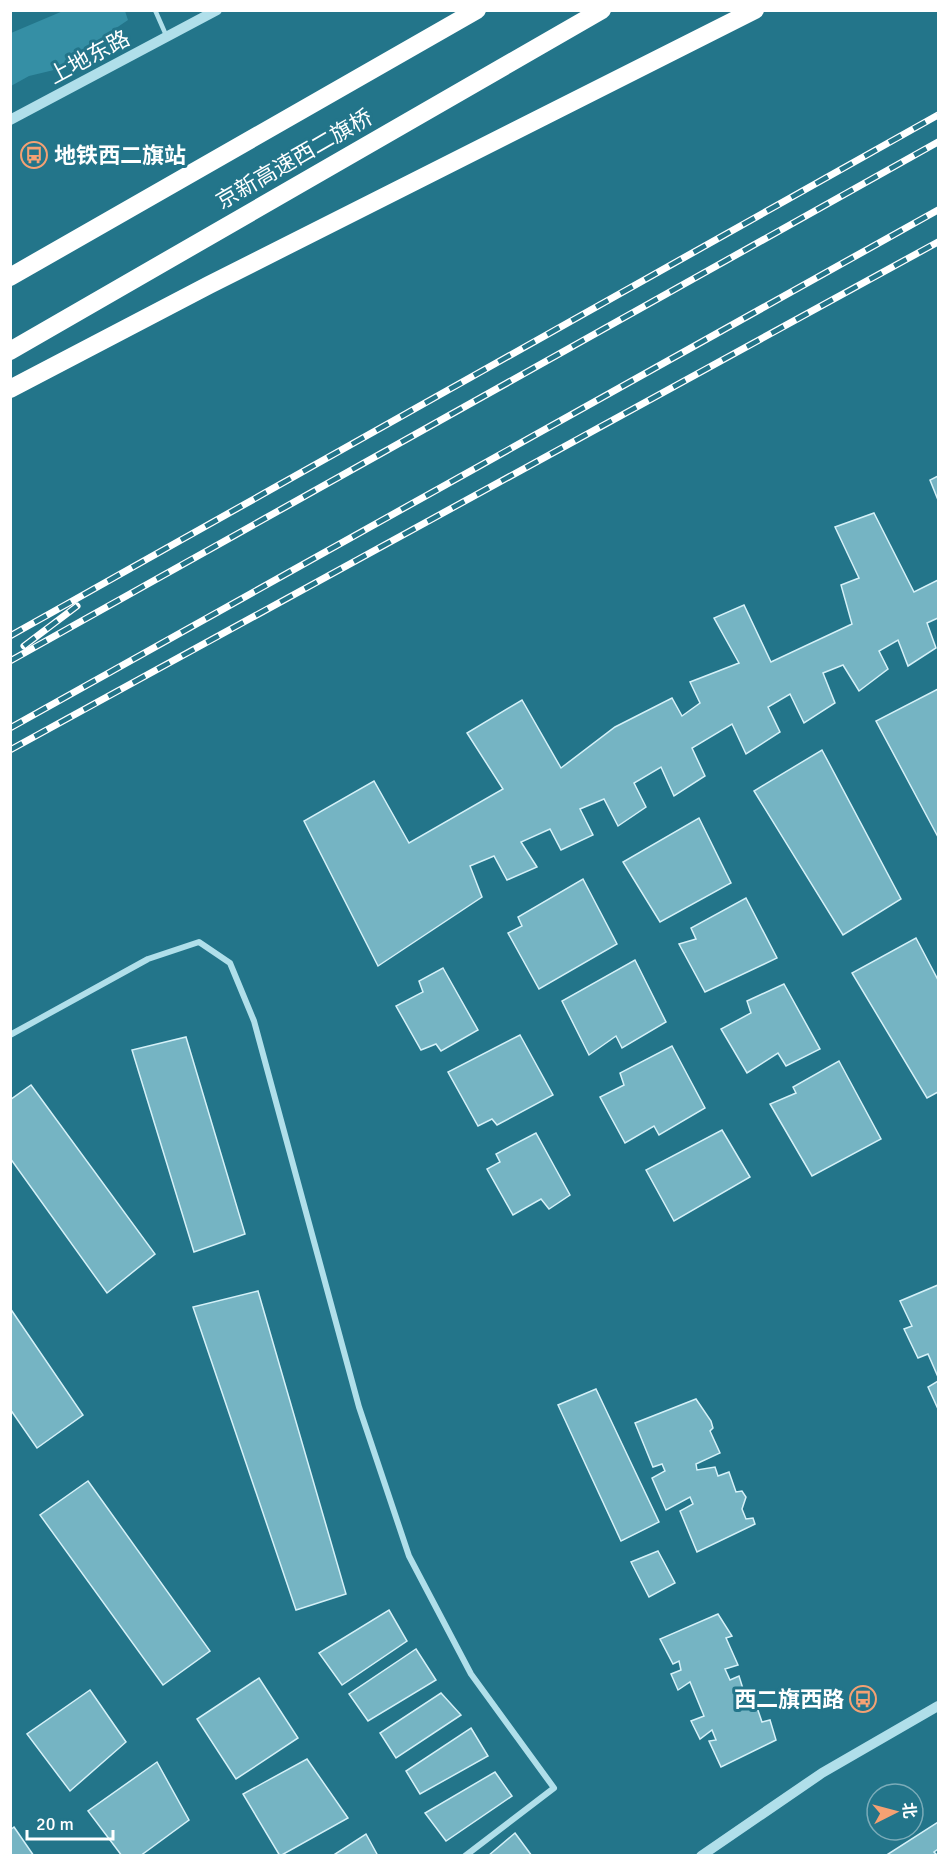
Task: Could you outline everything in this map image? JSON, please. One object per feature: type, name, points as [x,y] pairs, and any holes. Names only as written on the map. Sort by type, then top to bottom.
[{"type":"highway","name":"京新高速西二旗桥","points":[[10,277],[477,10]]},
{"type":"highway","name":"京新高速西二旗桥","points":[[10,351],[602,10]]},
{"type":"highway","points":[[10,389],[209,285],[755,10]]},
{"type":"street","name":"上地东路","points":[[10,120],[217,10]]},
{"type":"street","points":[[10,1035],[148,959],[199,942],[230,963],[254,1021],[359,1407],[408,1556],[471,1674],[554,1788],[465,1856]]},
{"type":"street","points":[[700,1856],[822,1773],[939,1706]]},
{"type":"lane","points":[[154,10],[167,37]]},
{"type":"shaded area","points":[[63,11],[125,11],[128,20],[54,70],[29,76],[11,86],[11,33]]},
{"type":"building","points":[[938,476],[938,500],[930,480]]},
{"type":"building","points":[[874,513],[914,592],[938,580],[938,618],[927,623],[936,648],[908,666],[898,640],[879,651],[888,669],[859,691],[843,665],[823,673],[835,703],[804,723],[790,694],[768,707],[780,732],[746,754],[732,724],[692,748],[705,776],[674,796],[661,767],[634,783],[646,807],[618,826],[604,799],[580,809],[593,835],[561,850],[550,829],[521,842],[537,867],[507,880],[494,856],[470,866],[482,897],[378,966],[304,821],[374,781],[409,843],[503,789],[467,733],[522,700],[561,768],[615,727],[672,698],[682,716],[700,703],[690,682],[739,663],[714,618],[744,605],[771,662],[852,624],[841,585],[859,578],[835,527]]},
{"type":"building","points":[[938,689],[938,837],[876,721]]},
{"type":"building","points":[[822,750],[901,899],[843,935],[754,791]]},
{"type":"building","points":[[699,818],[731,883],[660,922],[623,862]]},
{"type":"building","points":[[583,879],[617,944],[539,989],[508,933],[522,926],[518,917]]},
{"type":"building","points":[[746,898],[777,958],[705,992],[679,944],[696,939],[691,928]]},
{"type":"building","points":[[916,938],[938,980],[938,1092],[927,1098],[852,973]]},
{"type":"building","points":[[635,960],[666,1022],[622,1048],[616,1036],[589,1055],[562,1001]]},
{"type":"building","points":[[443,968],[478,1030],[441,1051],[436,1044],[421,1050],[396,1006],[423,992],[419,981]]},
{"type":"building","points":[[784,984],[820,1049],[786,1066],[778,1053],[747,1073],[721,1029],[751,1013],[747,1001]]},
{"type":"building","points":[[520,1035],[553,1095],[497,1125],[492,1119],[478,1126],[448,1072]]},
{"type":"building","points":[[186,1037],[245,1234],[194,1252],[132,1050]]},
{"type":"building","points":[[672,1046],[705,1108],[659,1135],[654,1126],[625,1143],[600,1097],[624,1085],[620,1073]]},
{"type":"building","points":[[839,1061],[881,1139],[812,1176],[770,1104],[796,1093],[793,1087]]},
{"type":"building","points":[[31,1085],[155,1254],[107,1293],[10,1158],[10,1100]]},
{"type":"building","points":[[722,1130],[750,1177],[674,1221],[646,1170]]},
{"type":"building","points":[[536,1133],[570,1195],[549,1209],[541,1199],[513,1215],[487,1169],[500,1162],[496,1154]]},
{"type":"building","points":[[938,1285],[938,1377],[928,1354],[918,1358],[904,1329],[912,1326],[900,1301]]},
{"type":"building","points":[[258,1291],[346,1594],[296,1610],[193,1307]]},
{"type":"building","points":[[10,1308],[83,1415],[37,1448],[10,1409]]},
{"type":"building","points":[[938,1381],[938,1409],[928,1387]]},
{"type":"building","points":[[596,1389],[659,1522],[621,1541],[558,1405]]},
{"type":"building","points":[[696,1399],[711,1421],[713,1428],[710,1431],[720,1453],[696,1464],[697,1470],[715,1467],[718,1476],[729,1472],[736,1492],[742,1491],[746,1497],[742,1509],[746,1519],[753,1518],[755,1524],[697,1552],[680,1511],[693,1504],[690,1497],[666,1510],[652,1478],[665,1471],[662,1464],[653,1467],[635,1423]]},
{"type":"building","points":[[88,1481],[210,1651],[163,1685],[40,1515]]},
{"type":"building","points":[[658,1551],[675,1583],[649,1597],[631,1562]]},
{"type":"building","points":[[389,1610],[407,1641],[342,1685],[319,1653]]},
{"type":"building","points":[[718,1614],[732,1636],[726,1638],[738,1665],[725,1669],[730,1680],[739,1676],[744,1692],[751,1690],[762,1722],[770,1720],[776,1740],[721,1767],[709,1741],[716,1740],[712,1730],[700,1739],[691,1721],[704,1716],[690,1682],[678,1690],[671,1674],[681,1670],[679,1661],[673,1664],[660,1639]]},
{"type":"building","points":[[416,1649],[436,1680],[368,1721],[349,1694]]},
{"type":"building","points":[[259,1678],[298,1738],[236,1779],[197,1719]]},
{"type":"building","points":[[90,1690],[126,1742],[70,1791],[27,1734]]},
{"type":"building","points":[[441,1693],[461,1715],[396,1758],[380,1733]]},
{"type":"building","points":[[471,1728],[488,1756],[420,1794],[406,1771]]},
{"type":"building","points":[[307,1759],[348,1818],[280,1856],[243,1794]]},
{"type":"building","points":[[157,1762],[189,1820],[140,1856],[122,1856],[88,1811]]},
{"type":"building","points":[[495,1772],[512,1796],[446,1841],[425,1813]]},
{"type":"building","points":[[938,1822],[938,1849],[934,1852],[938,1856],[885,1856],[907,1842],[925,1842],[925,1830]]},
{"type":"building","points":[[14,1827],[34,1856],[10,1856],[10,1830]]},
{"type":"building","points":[[515,1833],[532,1856],[488,1856]]},
{"type":"building","points":[[366,1834],[378,1856],[332,1856]]},
{"type":"railway","points":[[10,636],[938,115]]},
{"type":"railway","points":[[10,661],[938,142]]},
{"type":"railway","points":[[10,728],[938,210]]},
{"type":"railway","points":[[10,750],[938,242]]},
{"type":"railway","points":[[24,646],[77,606]]},
{"type":"place","name":"地铁西二旗站","points":[[34,155]]},
{"type":"place","name":"西二旗西路","points":[[863,1699]]}]
